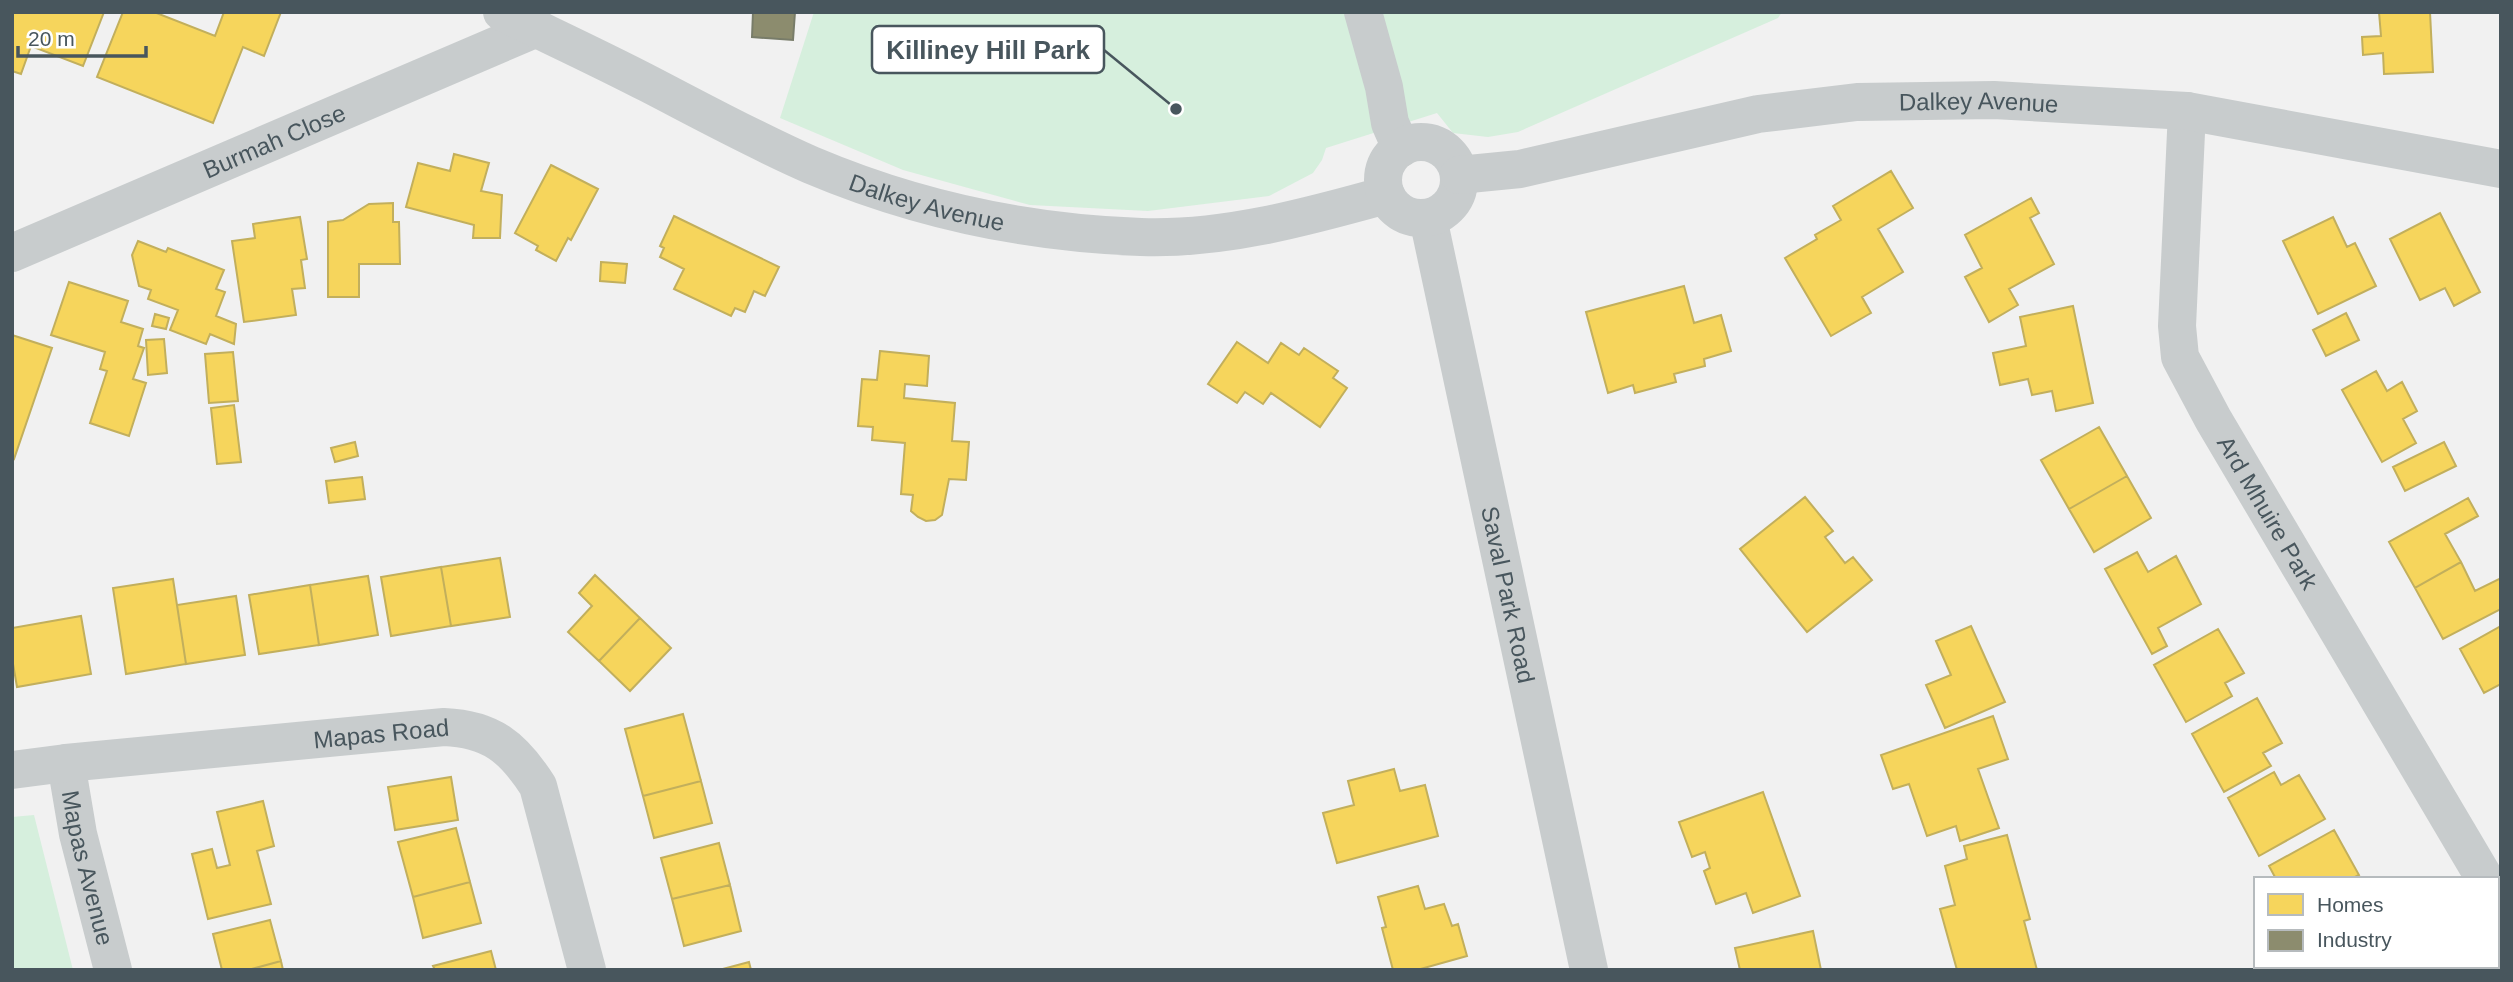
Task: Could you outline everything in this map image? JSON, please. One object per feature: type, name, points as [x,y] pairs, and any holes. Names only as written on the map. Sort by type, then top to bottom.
[{"type":"street","name":"Dalkey Avenue","points":[[502,12],[811,165],[939,209],[1000,223],[1142,237],[1196,234],[1305,216],[1386,195]]},
{"type":"street","points":[[1363,12],[1384,87],[1390,123],[1401,148]]},
{"type":"street","name":"Burmah Close","points":[[12,253],[537,28]]},
{"type":"street","name":"Dalkey Avenue","points":[[1459,175],[1520,169],[1758,114],[1857,102],[1994,100],[2187,111],[2501,169]]},
{"type":"street","name":"Ard Mhuire Park","points":[[2187,111],[2177,326],[2180,357],[2213,419],[2484,877]]},
{"type":"street","points":[[1422,142],[1442,148],[1452,158],[1459,175],[1457,194],[1451,205],[1442,212],[1428,218],[1407,216],[1391,205],[1383,182],[1384,170],[1389,159],[1401,148],[1422,142]]},
{"type":"street","name":"Saval Park Road","points":[[1428,218],[1589,970]]},
{"type":"street","name":"Mapas Road","points":[[12,770],[444,727],[468,728],[490,736],[507,747],[526,766],[538,786],[587,970]]},
{"type":"street","name":"Mapas Avenue","points":[[66,763],[78,834],[113,970]]},
{"type":"green space","points":[[814,12],[1782,12],[1778,18],[1518,132],[1488,137],[1453,133],[1437,113],[1326,148],[1313,173],[1269,196],[1148,211],[1030,205],[903,170],[780,118]]},
{"type":"green space","points":[[34,815],[73,970],[12,970],[12,817]]},
{"type":"building: Homes","points":[[12,12],[104,12],[83,66],[31,46],[21,74],[12,71]]},
{"type":"building: Homes","points":[[123,12],[154,12],[215,36],[224,12],[281,12],[264,56],[243,47],[213,123],[97,77]]},
{"type":"building: Homes","points":[[2379,12],[2430,12],[2433,72],[2384,74],[2383,53],[2363,55],[2362,37],[2381,36]]},
{"type":"building: Homes","points":[[454,154],[489,163],[481,191],[502,195],[500,238],[473,238],[474,225],[406,207],[418,163],[450,171]]},
{"type":"building: Homes","points":[[551,165],[598,189],[571,240],[568,238],[556,261],[536,250],[538,246],[515,233]]},
{"type":"building: Homes","points":[[1891,171],[1913,208],[1878,229],[1903,272],[1862,297],[1871,313],[1831,336],[1785,258],[1817,239],[1815,235],[1841,220],[1833,206]]},
{"type":"building: Homes","points":[[2031,198],[2039,213],[2030,218],[2054,264],[2009,289],[2018,305],[1989,322],[1965,277],[1982,268],[1965,235]]},
{"type":"building: Homes","points":[[393,203],[393,222],[399,222],[400,264],[359,264],[359,297],[328,297],[328,222],[343,220],[369,204]]},
{"type":"building: Homes","points":[[2440,213],[2480,292],[2454,306],[2445,288],[2420,300],[2390,239]]},
{"type":"building: Homes","points":[[674,216],[779,267],[765,296],[754,291],[745,312],[735,308],[731,316],[674,289],[684,269],[660,257],[664,248],[660,246]]},
{"type":"building: Homes","points":[[300,217],[307,259],[301,260],[305,288],[292,289],[296,315],[244,322],[232,241],[255,238],[253,224]]},
{"type":"building: Homes","points":[[2333,217],[2347,247],[2355,243],[2376,286],[2318,314],[2283,241]]},
{"type":"building: Homes","points":[[138,241],[166,252],[168,248],[224,270],[216,289],[225,292],[216,316],[236,324],[234,344],[210,334],[206,344],[170,330],[178,310],[148,299],[151,290],[139,286],[132,255]]},
{"type":"building: Homes","points":[[601,262],[627,264],[625,283],[600,281]]},
{"type":"building: Homes","points":[[69,282],[128,301],[121,322],[143,329],[138,346],[144,348],[133,379],[146,383],[129,436],[90,423],[107,371],[100,369],[105,352],[51,335]]},
{"type":"building: Homes","points":[[1684,286],[1694,323],[1721,315],[1731,351],[1704,359],[1705,366],[1674,374],[1676,382],[1635,393],[1633,385],[1608,393],[1586,312]]},
{"type":"building: Homes","points":[[2073,306],[2093,403],[2056,411],[2052,391],[2032,395],[2028,379],[2000,385],[1993,353],[2026,346],[2020,317]]},
{"type":"building: Homes","points":[[2346,313],[2359,340],[2326,356],[2313,330]]},
{"type":"building: Homes","points":[[155,314],[169,318],[166,329],[152,326]]},
{"type":"building: Homes","points":[[12,335],[52,348],[14,459],[12,458]]},
{"type":"building: Homes","points":[[164,339],[167,373],[148,375],[146,340]]},
{"type":"building: Homes","points":[[1237,342],[1268,363],[1281,343],[1299,355],[1304,348],[1338,371],[1333,378],[1347,388],[1320,427],[1271,393],[1263,404],[1245,392],[1237,403],[1208,384]]},
{"type":"building: Homes","points":[[880,351],[929,356],[927,386],[905,384],[904,398],[955,403],[952,441],[969,442],[966,480],[949,479],[942,515],[935,520],[926,521],[918,517],[911,511],[913,495],[901,494],[905,443],[872,440],[873,427],[858,426],[862,379],[877,380]]},
{"type":"building: Homes","points":[[233,352],[238,401],[209,403],[205,354]]},
{"type":"building: Homes","points":[[2376,371],[2387,391],[2402,382],[2417,411],[2403,419],[2416,443],[2382,462],[2342,390]]},
{"type":"building: Homes","points":[[234,405],[241,462],[217,464],[211,408]]},
{"type":"building: Homes","points":[[2099,427],[2127,476],[2069,509],[2041,460]]},
{"type":"building: Homes","points":[[355,442],[358,456],[335,462],[331,448]]},
{"type":"building: Homes","points":[[2444,442],[2456,466],[2405,491],[2393,467]]},
{"type":"building: Homes","points":[[2127,476],[2151,518],[2094,552],[2069,509]]},
{"type":"building: Homes","points":[[362,477],[365,499],[329,503],[326,481]]},
{"type":"building: Homes","points":[[1805,497],[1833,531],[1825,537],[1845,563],[1853,557],[1872,580],[1807,632],[1740,549]]},
{"type":"building: Homes","points":[[2468,498],[2478,516],[2445,534],[2461,562],[2415,588],[2389,542]]},
{"type":"building: Homes","points":[[2137,552],[2148,572],[2176,556],[2201,604],[2158,628],[2167,646],[2152,654],[2105,569]]},
{"type":"building: Homes","points":[[500,558],[510,617],[451,626],[441,567]]},
{"type":"building: Homes","points":[[2461,562],[2475,591],[2501,578],[2501,609],[2443,639],[2415,588]]},
{"type":"building: Homes","points":[[441,567],[451,626],[391,636],[381,577]]},
{"type":"building: Homes","points":[[595,575],[640,618],[599,661],[568,632],[592,606],[579,593]]},
{"type":"building: Homes","points":[[368,576],[378,635],[319,645],[310,585]]},
{"type":"building: Homes","points":[[173,579],[186,664],[126,674],[113,588]]},
{"type":"building: Homes","points":[[310,585],[319,645],[259,654],[249,595]]},
{"type":"building: Homes","points":[[236,596],[245,655],[186,664],[177,605]]},
{"type":"building: Homes","points":[[81,616],[91,674],[17,687],[12,658],[12,628]]},
{"type":"building: Homes","points":[[640,618],[671,648],[630,691],[599,661]]},
{"type":"building: Homes","points":[[1971,626],[2005,702],[1945,728],[1926,685],[1951,675],[1936,641]]},
{"type":"building: Homes","points":[[2501,626],[2501,684],[2484,693],[2460,649]]},
{"type":"building: Homes","points":[[2218,629],[2244,673],[2225,683],[2232,696],[2186,722],[2154,665]]},
{"type":"building: Homes","points":[[2257,698],[2282,743],[2263,753],[2271,766],[2224,792],[2192,734]]},
{"type":"building: Homes","points":[[683,714],[701,781],[643,796],[625,729]]},
{"type":"building: Homes","points":[[1993,716],[2008,759],[1978,769],[1999,828],[1960,841],[1956,826],[1927,836],[1909,784],[1893,789],[1881,755]]},
{"type":"building: Homes","points":[[1394,769],[1400,791],[1425,785],[1438,836],[1337,863],[1323,813],[1354,805],[1348,781]]},
{"type":"building: Homes","points":[[2274,772],[2281,785],[2299,775],[2325,819],[2259,856],[2228,798]]},
{"type":"building: Homes","points":[[451,777],[458,820],[395,830],[388,787]]},
{"type":"building: Homes","points":[[701,781],[712,823],[654,838],[643,796]]},
{"type":"building: Homes","points":[[1763,792],[1800,896],[1753,913],[1746,893],[1716,904],[1704,871],[1710,868],[1705,852],[1692,857],[1679,822]]},
{"type":"building: Homes","points":[[263,801],[274,846],[257,851],[271,904],[208,919],[192,854],[212,849],[217,868],[230,865],[217,812]]},
{"type":"building: Homes","points":[[456,828],[470,882],[413,897],[398,842]]},
{"type":"building: Homes","points":[[2334,830],[2359,875],[2275,877],[2269,866]]},
{"type":"building: Homes","points":[[2007,835],[2030,919],[2024,921],[2037,970],[1957,970],[1940,909],[1955,905],[1945,866],[1967,859],[1964,846]]},
{"type":"building: Homes","points":[[719,843],[730,885],[672,899],[661,858]]},
{"type":"building: Homes","points":[[470,882],[481,923],[423,938],[413,897]]},
{"type":"building: Homes","points":[[730,885],[741,931],[684,946],[672,899]]},
{"type":"building: Homes","points":[[1418,886],[1425,909],[1444,904],[1452,926],[1458,924],[1467,956],[1417,970],[1393,970],[1382,928],[1386,927],[1378,897]]},
{"type":"building: Homes","points":[[270,920],[281,961],[248,970],[222,970],[213,934]]},
{"type":"building: Homes","points":[[1813,931],[1821,970],[1740,970],[1735,948]]},
{"type":"building: Homes","points":[[491,951],[496,970],[435,970],[433,966]]},
{"type":"building: Homes","points":[[281,961],[283,970],[248,970]]},
{"type":"building: Homes","points":[[749,962],[751,970],[719,970]]},
{"type":"building: Homes","points":[[2325,968],[2388,970],[2326,970]]},
{"type":"building: Industry","points":[[753,12],[795,12],[793,40],[752,37]]},
{"type":"place","name":"Killiney Hill Park","points":[[1176,109]]}]
